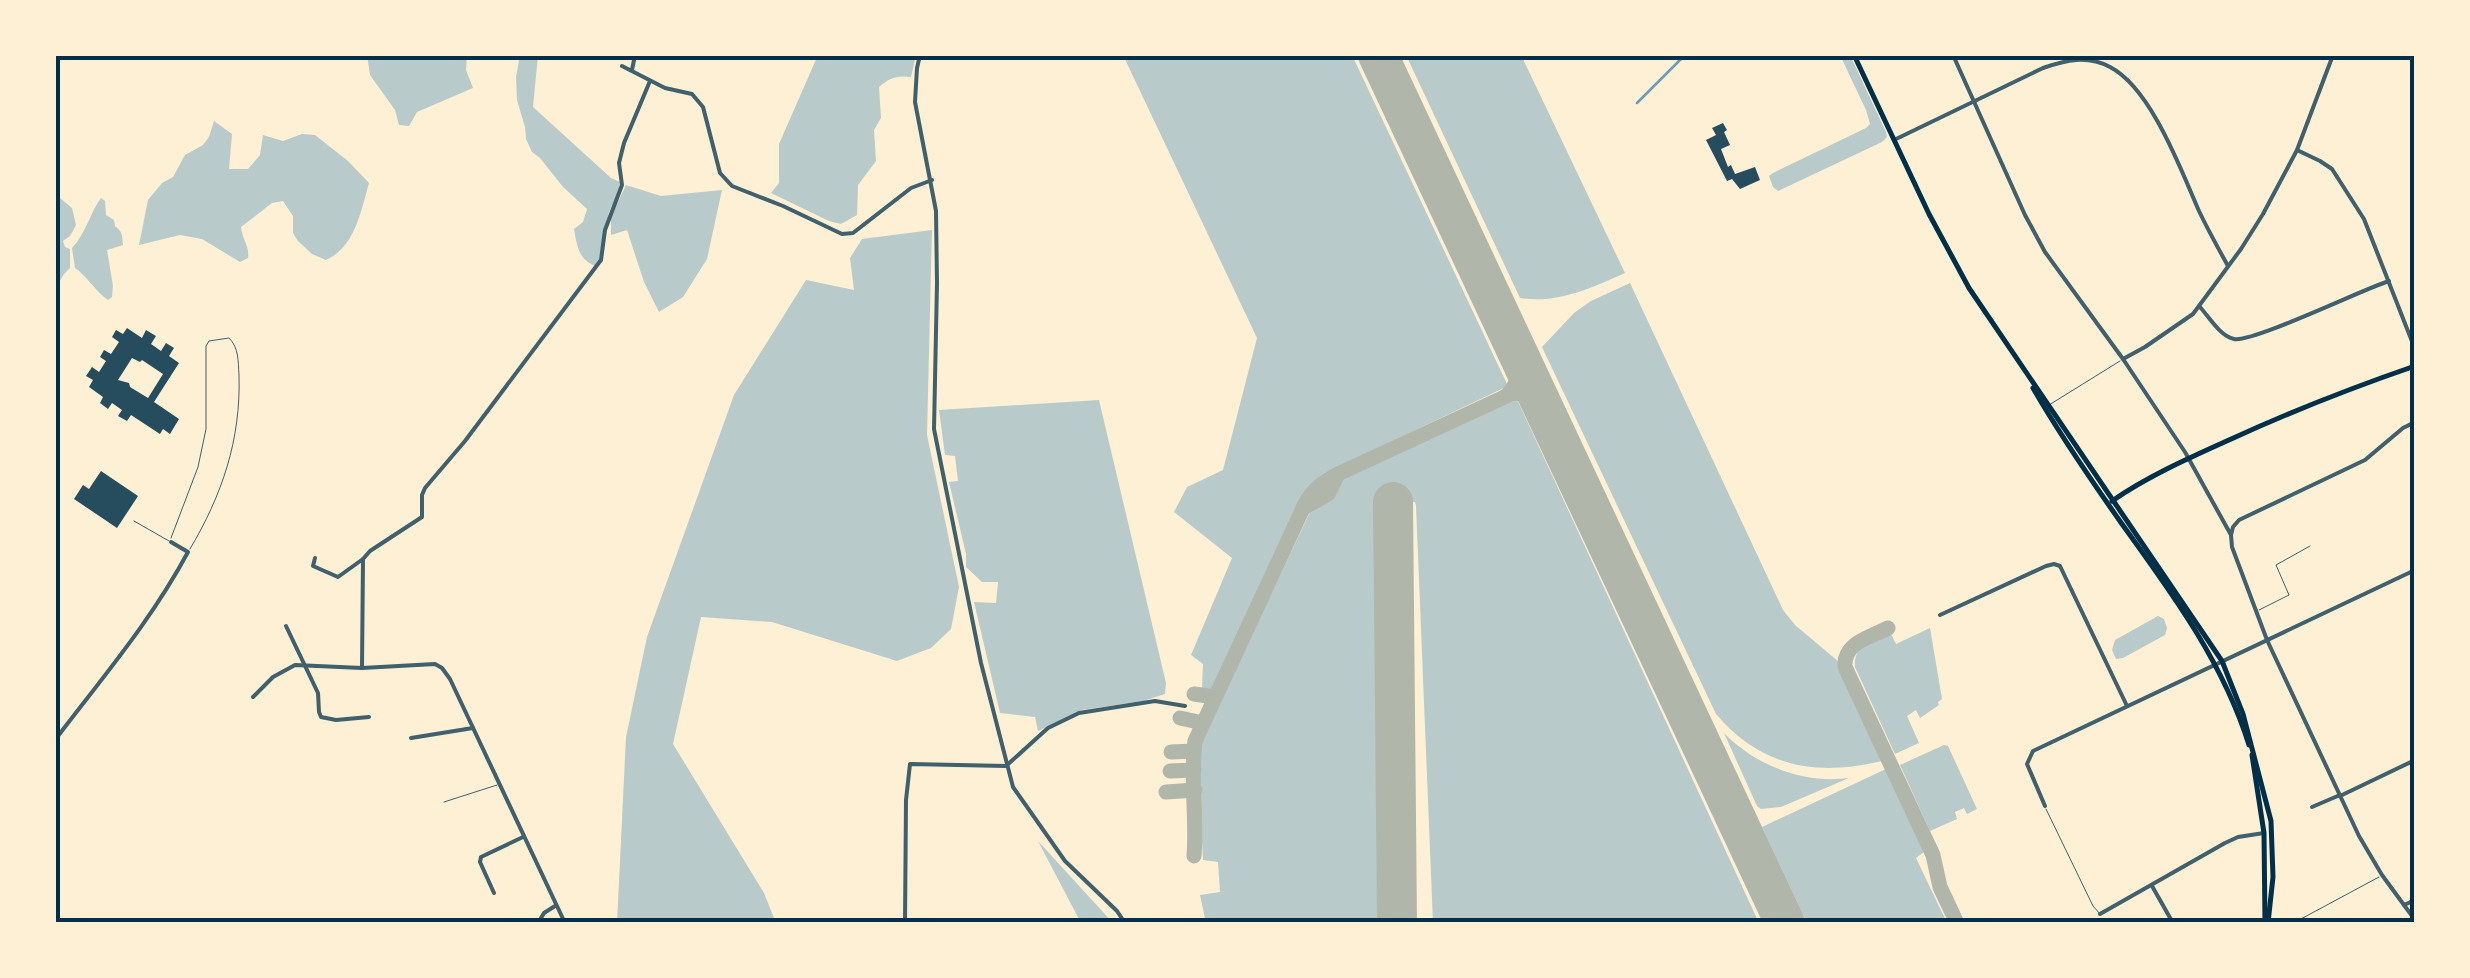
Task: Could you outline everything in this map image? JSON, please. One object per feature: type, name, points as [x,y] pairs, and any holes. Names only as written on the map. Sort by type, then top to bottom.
[{"type":"main road","points":[[1854,55],[1959,271],[2162,578],[2214,665],[2251,752],[2264,833],[2266,923]]},
{"type":"main road","points":[[2111,502],[2190,458],[2280,417],[2415,366]]},
{"type":"main road","points":[[2111,502],[2222,661],[2237,694],[2272,832],[2273,877],[2266,923]]},
{"type":"street","points":[[632,70],[634,55]]},
{"type":"street","points":[[920,55],[915,102],[936,211],[934,428],[981,664],[1012,787],[1054,846],[1125,923]]},
{"type":"street","points":[[1953,55],[2045,252],[2190,458],[2231,534]]},
{"type":"street","points":[[2123,359],[2200,307],[2263,214],[2297,150],[2333,55]]},
{"type":"street","points":[[1894,140],[2068,59],[2092,60],[2114,68],[2161,126],[2228,266]]},
{"type":"street","points":[[622,66],[665,88],[692,94],[703,107],[720,173],[732,186],[842,234],[853,233],[911,188],[932,180]]},
{"type":"street","points":[[315,558],[312,566],[338,576],[422,516],[425,488],[601,260],[605,230],[622,185],[619,163],[624,143],[650,81]]},
{"type":"street","points":[[2297,150],[2328,165],[2338,178],[2370,232],[2415,349]]},
{"type":"street","points":[[2200,307],[2225,335],[2239,340],[2389,281]]},
{"type":"street","points":[[2415,422],[2355,465],[2239,520],[2231,534],[2267,640],[2368,854],[2415,920]]},
{"type":"street","points":[[55,740],[155,610],[188,552],[171,542]]},
{"type":"street","points":[[362,668],[363,559]]},
{"type":"street","points":[[1940,616],[2046,566],[2060,566],[2127,706]]},
{"type":"street","points":[[2045,806],[2027,764],[2033,751],[2415,570]]},
{"type":"street","points":[[286,626],[318,693],[321,717],[368,717]]},
{"type":"street","points":[[253,697],[294,665],[362,668],[434,664],[442,668],[564,923]]},
{"type":"street","points":[[905,923],[910,764],[1006,766],[1048,728],[1078,713],[1155,700],[1185,706]]},
{"type":"street","points":[[411,738],[474,728]]},
{"type":"street","points":[[2312,806],[2415,760]]},
{"type":"street","points":[[2100,914],[2225,843],[2272,832]]},
{"type":"street","points":[[494,892],[482,867],[482,856],[525,836]]},
{"type":"street","points":[[2152,886],[2174,923]]},
{"type":"street","points":[[2404,905],[2415,900]]},
{"type":"street","points":[[538,923],[544,913],[557,905]]},
{"type":"lane","points":[[134,521],[171,542],[198,467],[206,429],[206,346],[209,341],[228,338],[236,347],[238,362],[239,413],[234,444],[218,498],[188,552]]},
{"type":"lane","points":[[2047,406],[2123,359]]},
{"type":"lane","points":[[2256,611],[2289,595],[2276,565],[2310,546]]},
{"type":"lane","points":[[444,802],[500,784]]},
{"type":"lane","points":[[2045,806],[2100,914]]},
{"type":"lane","points":[[2299,920],[2382,875]]},
{"type":"shaded area","points":[[367,55],[467,55],[466,70],[473,88],[417,112],[409,126],[399,125],[395,110],[370,75]]},
{"type":"shaded area","points":[[520,55],[538,55],[533,107],[620,182],[609,212],[601,258],[595,266],[582,255],[574,229],[583,222],[587,209],[532,152],[526,139],[517,100]]},
{"type":"shaded area","points":[[818,55],[916,55],[911,77],[894,78],[879,87],[881,118],[874,130],[876,161],[858,185],[857,215],[841,224],[771,193],[779,183],[779,144]]},
{"type":"shaded area","points":[[1123,55],[1352,55],[1508,386],[1313,482],[1214,691],[1202,688],[1203,664],[1191,655],[1232,558],[1174,512],[1187,487],[1223,470],[1257,338]]},
{"type":"shaded area","points":[[1406,55],[1521,55],[1625,273],[1561,297],[1520,298]]},
{"type":"shaded area","points":[[1840,55],[1850,55],[1887,137],[1778,191],[1769,176],[1773,173],[1870,124]]},
{"type":"shaded area","points":[[214,121],[232,134],[229,169],[248,169],[260,155],[263,135],[283,141],[302,134],[315,135],[369,183],[355,227],[336,254],[326,260],[298,241],[293,233],[293,216],[283,201],[272,203],[241,227],[248,258],[240,262],[202,239],[180,235],[139,245],[148,200],[162,183],[173,177],[185,155],[203,145]]},
{"type":"shaded area","points":[[626,185],[661,196],[722,190],[707,259],[683,297],[659,312],[644,282],[627,230],[611,235],[611,217]]},
{"type":"shaded area","points":[[55,194],[72,208],[76,225],[63,241],[70,249],[70,268],[55,289]]},
{"type":"shaded area","points":[[101,198],[106,215],[121,232],[123,245],[107,250],[113,286],[108,300],[75,268],[72,248]]},
{"type":"shaded area","points":[[932,230],[927,435],[959,587],[951,629],[931,648],[897,661],[772,622],[701,617],[673,744],[764,893],[776,923],[617,923],[626,737],[647,637],[734,395],[806,280],[854,290],[850,258],[862,239]]},
{"type":"shaded area","points":[[1630,283],[1783,610],[1845,667],[1841,670],[1882,761],[1835,768],[1791,763],[1752,746],[1716,714],[1542,347],[1574,313]]},
{"type":"shaded area","points":[[1515,395],[1759,923],[1433,923],[1415,502],[1378,503],[1382,923],[1206,923],[1200,895],[1220,892],[1218,862],[1203,860],[1198,764],[1202,739],[1311,510],[1328,500],[1344,476]]},
{"type":"shaded area","points":[[1099,400],[1166,683],[1165,694],[1082,710],[1038,731],[1035,717],[1000,713],[974,602],[996,603],[998,582],[982,582],[966,567],[949,482],[958,481],[955,456],[945,455],[939,410]]},
{"type":"shaded area","points":[[2158,616],[2164,619],[2165,635],[2116,659],[2112,650],[2115,640]]},
{"type":"shaded area","points":[[1930,628],[1942,699],[1920,718],[1916,710],[1907,716],[1919,743],[1895,754],[1855,660],[1865,644],[1890,632],[1896,644]]},
{"type":"shaded area","points":[[1724,733],[1751,755],[1782,770],[1815,778],[1849,778],[1781,807],[1761,809]]},
{"type":"shaded area","points":[[1948,746],[1977,809],[1967,814],[1964,808],[1955,812],[1957,819],[1930,831],[1900,765]]},
{"type":"shaded area","points":[[1886,769],[1924,852],[1916,858],[1947,923],[1807,923],[1762,827]]},
{"type":"shaded area","points":[[1038,841],[1113,923],[1081,923]]},
{"type":"building","points":[[1723,123],[1730,145],[1721,149],[1728,167],[1731,165],[1735,174],[1755,167],[1760,180],[1740,189],[1732,179],[1727,181],[1706,140],[1716,135],[1712,128]]},
{"type":"building","points":[[127,328],[142,338],[146,330],[156,336],[151,344],[161,351],[166,343],[174,348],[169,356],[179,363],[154,402],[179,419],[170,434],[163,429],[160,434],[131,415],[127,421],[118,416],[122,410],[112,403],[108,409],[100,403],[103,397],[89,387],[93,380],[86,376],[92,367],[99,372],[106,361],[100,357],[104,350],[111,354],[119,342],[112,337],[116,330],[123,334]],"holes":[[[132,358],[163,374],[148,398],[129,383],[118,380]]]},
{"type":"building","points":[[101,471],[138,496],[117,528],[74,499],[83,485],[89,489]]},
{"type":"waterway","points":[[1637,103],[1685,55]]},
{"type":"taxiway","points":[[1506,329],[1518,372],[1507,395]]},
{"type":"taxiway","points":[[1194,856],[1195,741],[1311,494],[1338,474],[1513,393],[1534,400],[1554,431]]},
{"type":"taxiway","points":[[1303,508],[1328,494],[1338,474]]},
{"type":"taxiway","points":[[1888,628],[1853,647],[1845,667],[1933,855],[1940,887],[1957,923]]},
{"type":"taxiway","points":[[1194,694],[1215,697]]},
{"type":"taxiway","points":[[1180,718],[1203,723]]},
{"type":"taxiway","points":[[1171,752],[1194,751]]},
{"type":"taxiway","points":[[1170,771],[1194,770]]},
{"type":"taxiway","points":[[1166,792],[1195,790]]},
{"type":"runway","points":[[1378,55],[1785,923]]},
{"type":"runway","points":[[1393,502],[1397,923]]}]
